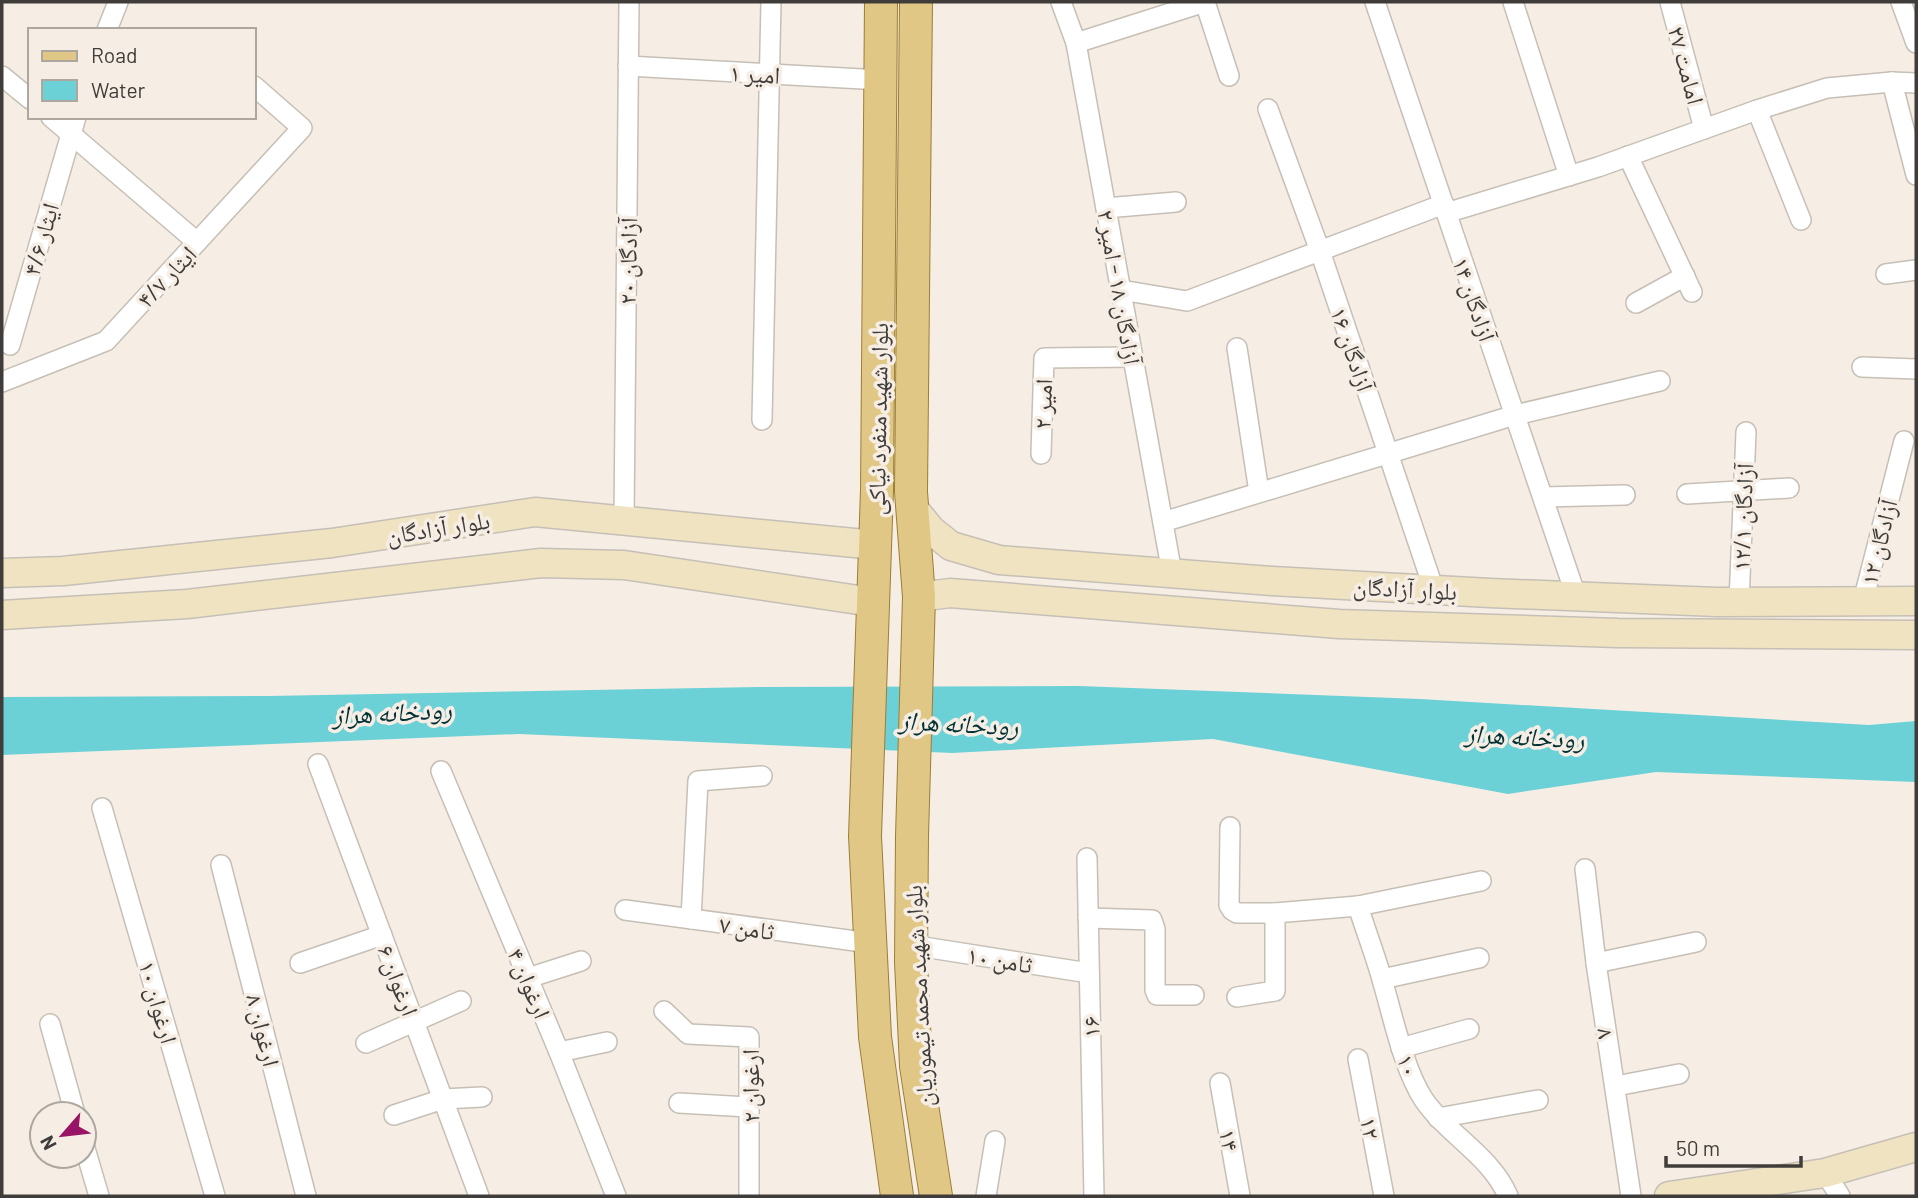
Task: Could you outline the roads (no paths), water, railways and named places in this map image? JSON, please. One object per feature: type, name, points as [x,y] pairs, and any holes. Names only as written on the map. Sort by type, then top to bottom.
[{"type":"main road","name":"بلوار شهید منفرد نیاکی","points":[[865,836],[877,490],[881,2]]},
{"type":"main road","name":"بلوار شهید منفرد نیاکی","points":[[912,836],[919,597],[912,507],[916,2]]},
{"type":"main road","points":[[880,219],[887,228],[893,230],[901,230],[914,219]]},
{"type":"main road","points":[[879,279],[893,270],[900,270],[913,283]]},
{"type":"main road","name":"بلوار آزادگان","points":[[912,507],[931,530],[951,546],[999,560],[1287,582],[1434,590],[1740,602],[1916,601]]},
{"type":"main road","name":"بلوار آزادگان","points":[[2,573],[64,570],[332,543],[535,512],[875,545]]},
{"type":"main road","points":[[624,520],[624,565]]},
{"type":"main road","name":"بلوار آزادگان","points":[[2,615],[187,604],[541,563],[624,565],[872,602]]},
{"type":"main road","points":[[1287,582],[1289,620]]},
{"type":"main road","name":"بلوار آزادگان","points":[[919,597],[950,593],[1339,624],[1618,633],[1916,635]]},
{"type":"main road","name":"بلوار شهید محمد تیموریان","points":[[865,836],[875,1037],[897,1196]]},
{"type":"main road","name":"بلوار شهید محمد تیموریان","points":[[912,836],[911,945],[916,1066],[936,1196]]},
{"type":"main road","points":[[870,943],[911,945]]},
{"type":"main road","points":[[872,976],[912,981]]},
{"type":"main road","points":[[1680,1195],[1825,1173],[1916,1147]]},
{"type":"street","points":[[108,28],[118,2]]},
{"type":"street","name":"آزادگان ۲۰","points":[[624,520],[629,2]]},
{"type":"street","points":[[762,420],[771,2]]},
{"type":"street","name":"آزادگان ۱۸ - امیر ۲","points":[[1060,2],[1076,43],[1172,573]]},
{"type":"street","points":[[1076,43],[1205,2],[1228,76]]},
{"type":"street","name":"آزادگان ۱۴","points":[[1374,2],[1576,596]]},
{"type":"street","points":[[1513,2],[1569,176]]},
{"type":"street","name":"امامت ۲۷","points":[[1670,2],[1704,129]]},
{"type":"street","points":[[1901,2],[1916,43]]},
{"type":"street","name":"امیر ۱","points":[[628,66],[881,80]]},
{"type":"street","points":[[2,76],[28,97]]},
{"type":"street","points":[[1892,82],[1916,175]]},
{"type":"street","points":[[1121,290],[1186,301],[1320,251],[1445,209],[1569,176],[1827,88],[1892,82],[1916,83]]},
{"type":"street","name":"ایثار ۴/۷","points":[[2,382],[106,341],[302,128],[256,88]]},
{"type":"street","name":"آزادگان ۱۶","points":[[1268,109],[1320,251],[1434,590]]},
{"type":"street","points":[[1757,110],[1801,220]]},
{"type":"street","points":[[56,119],[73,125],[197,242]]},
{"type":"street","name":"ایثار ۴/۶","points":[[10,345],[73,125]]},
{"type":"street","points":[[1628,156],[1688,284],[1636,303]]},
{"type":"street","points":[[1106,208],[1176,202]]},
{"type":"street","points":[[1886,274],[1916,270]]},
{"type":"street","points":[[1237,348],[1259,492]]},
{"type":"street","name":"امیر ۲","points":[[1041,454],[1044,358],[1133,357]]},
{"type":"street","points":[[1862,367],[1916,369]]},
{"type":"street","points":[[1163,522],[1515,415],[1660,381]]},
{"type":"street","name":"آزادگان ۱۲/۱","points":[[1740,602],[1746,432]]},
{"type":"street","name":"آزادگان ۱۲","points":[[1863,601],[1904,442]]},
{"type":"street","points":[[1687,494],[1789,488]]},
{"type":"street","points":[[1543,497],[1625,495]]},
{"type":"street","name":"ارغوان ۶","points":[[318,764],[479,1196]]},
{"type":"street","name":"ارغوان ۴","points":[[441,771],[617,1196]]},
{"type":"street","points":[[691,919],[698,780],[762,776]]},
{"type":"street","name":"ارغوان ۱۰","points":[[102,808],[215,1196]]},
{"type":"street","points":[[1230,827],[1229,905],[1231,910],[1237,913],[1275,913],[1358,906],[1481,881]]},
{"type":"street","name":"۱۶","points":[[1087,858],[1094,1196]]},
{"type":"street","name":"ارغوان ۸","points":[[221,865],[306,1196]]},
{"type":"street","name":"۸","points":[[1584,869],[1595,963],[1631,1196]]},
{"type":"street","name":"۱۰","points":[[1358,906],[1401,1048],[1422,1098],[1438,1118],[1495,1173],[1508,1196]]},
{"type":"street","name":"ثامن ۷","points":[[625,910],[870,943]]},
{"type":"street","points":[[1237,997],[1275,990],[1275,913]]},
{"type":"street","points":[[1088,918],[1152,920],[1155,929],[1155,990],[1161,996],[1194,995]]},
{"type":"street","points":[[300,963],[382,935]]},
{"type":"street","points":[[1595,963],[1696,942]]},
{"type":"street","name":"ثامن ۱۰","points":[[911,945],[1089,974]]},
{"type":"street","points":[[1382,979],[1479,958]]},
{"type":"street","points":[[528,978],[581,961]]},
{"type":"street","points":[[366,1043],[461,1001]]},
{"type":"street","name":"ارغوان ۲","points":[[664,1010],[688,1034],[749,1037],[749,1196]]},
{"type":"street","points":[[50,1024],[71,1100]]},
{"type":"street","points":[[1401,1048],[1469,1029]]},
{"type":"street","points":[[559,1052],[607,1042]]},
{"type":"street","name":"۱۲","points":[[1357,1059],[1384,1196]]},
{"type":"street","points":[[1616,1086],[1679,1074]]},
{"type":"street","name":"۱۴","points":[[1220,1083],[1240,1196]]},
{"type":"street","points":[[394,1115],[443,1099],[482,1097]]},
{"type":"street","points":[[1438,1118],[1538,1101]]},
{"type":"street","points":[[679,1103],[748,1107]]},
{"type":"street","points":[[986,1196],[995,1141]]},
{"type":"street","points":[[92,1170],[99,1196]]},
{"type":"street","points":[[1825,1173],[1840,1196]]},
{"type":"water","name":"رودخانه هراز","points":[[1079,686],[1420,699],[1869,725],[1916,721],[1916,782],[1656,772],[1508,794],[1213,739],[952,753],[519,734],[2,755],[2,697],[269,696],[758,687]]}]
